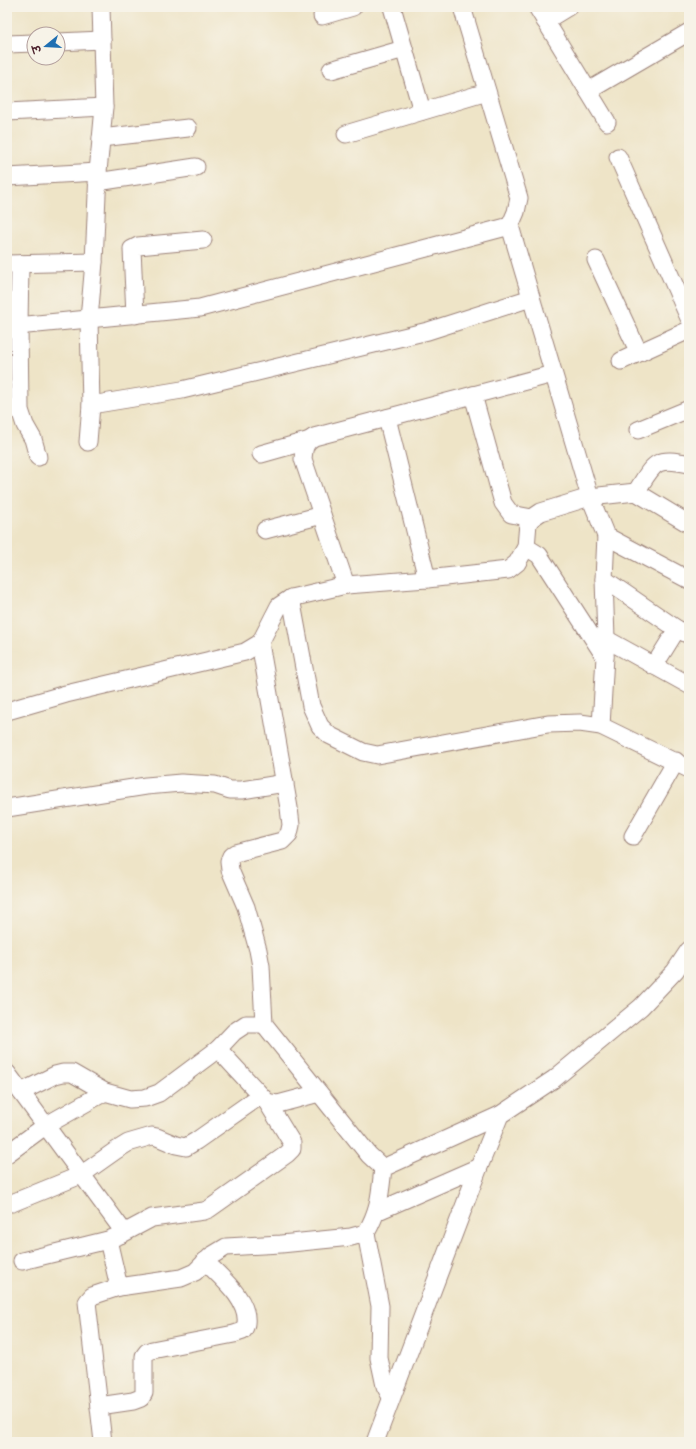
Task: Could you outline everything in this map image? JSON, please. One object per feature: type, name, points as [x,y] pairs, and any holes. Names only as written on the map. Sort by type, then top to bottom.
[{"type":"street","points":[[88,442],[91,404],[89,319],[104,108],[101,7]]},
{"type":"street","points":[[322,16],[353,7]]},
{"type":"street","points":[[392,7],[422,111]]},
{"type":"street","points":[[462,7],[519,198],[516,212],[510,226],[590,497],[606,536],[604,579],[606,639],[601,726]]},
{"type":"street","points":[[568,7],[541,14],[607,122]]},
{"type":"street","points":[[588,91],[689,32]]},
{"type":"street","points":[[66,42],[102,40]]},
{"type":"street","points":[[7,44],[26,43]]},
{"type":"street","points":[[331,70],[404,49]]},
{"type":"street","points":[[346,134],[487,92]]},
{"type":"street","points":[[7,112],[104,108]]},
{"type":"street","points":[[101,138],[188,128]]},
{"type":"street","points":[[618,157],[689,318]]},
{"type":"street","points":[[7,177],[98,177],[196,167]]},
{"type":"street","points":[[13,326],[200,308],[510,226]]},
{"type":"street","points":[[135,315],[132,249],[138,246],[203,240]]},
{"type":"street","points":[[596,260],[639,353]]},
{"type":"street","points":[[38,457],[33,439],[25,425],[20,410],[13,326],[14,264],[94,262]]},
{"type":"street","points":[[91,404],[182,390],[413,334],[531,298]]},
{"type":"street","points":[[621,361],[689,330]]},
{"type":"street","points":[[261,454],[307,441],[314,437],[553,374]]},
{"type":"street","points":[[473,395],[503,503],[511,514],[532,518]]},
{"type":"street","points":[[638,430],[689,409]]},
{"type":"street","points":[[387,418],[427,579]]},
{"type":"street","points":[[307,441],[303,460],[346,585]]},
{"type":"street","points":[[636,492],[652,466],[663,461],[673,460],[689,464]]},
{"type":"street","points":[[7,711],[66,694],[245,652],[260,643],[278,606],[291,598],[346,585],[427,579],[508,570],[517,563],[526,547],[528,523],[532,518],[541,512],[590,497],[636,492],[689,524]]},
{"type":"street","points":[[265,530],[322,515]]},
{"type":"street","points":[[606,536],[689,580]]},
{"type":"street","points":[[526,547],[539,555],[605,657]]},
{"type":"street","points":[[604,579],[683,632],[654,666]]},
{"type":"street","points":[[291,598],[311,706],[320,726],[329,735],[363,752],[377,756],[548,724],[580,723],[601,726],[683,765],[633,836]]},
{"type":"street","points":[[606,639],[689,685]]},
{"type":"street","points":[[260,643],[291,824],[289,834],[282,842],[235,853],[231,856],[229,861],[230,870],[246,907],[258,950],[261,966],[264,1024],[369,1155],[383,1168]]},
{"type":"street","points":[[7,808],[146,786],[208,784],[230,790],[242,790],[285,783]]},
{"type":"street","points":[[383,1168],[500,1115],[554,1079],[641,1007],[674,971],[689,950]]},
{"type":"street","points":[[21,1092],[56,1075],[72,1073],[104,1092],[130,1099],[145,1098],[159,1093],[218,1049],[234,1032],[246,1024],[264,1024]]},
{"type":"street","points":[[22,1261],[114,1238],[152,1218],[209,1209],[292,1149],[292,1143],[264,1099],[218,1049]]},
{"type":"street","points":[[7,1073],[120,1228],[114,1238],[119,1287]]},
{"type":"street","points":[[7,1154],[45,1126],[104,1092]]},
{"type":"street","points":[[264,1099],[278,1104],[319,1093]]},
{"type":"street","points":[[12,1203],[81,1175],[115,1150],[128,1143],[145,1138],[157,1137],[176,1146],[186,1147],[264,1099]]},
{"type":"street","points":[[375,1442],[500,1115]]},
{"type":"street","points":[[376,1212],[479,1167]]},
{"type":"street","points":[[103,1442],[87,1302],[92,1296],[119,1287],[181,1278],[196,1272],[205,1261],[217,1251],[226,1247],[281,1244],[351,1237],[366,1232],[380,1203],[383,1168]]},
{"type":"street","points":[[366,1232],[380,1306],[379,1358],[385,1386],[391,1397]]},
{"type":"street","points":[[98,1406],[134,1401],[141,1398],[144,1393],[144,1356],[147,1352],[242,1332],[246,1323],[244,1306],[238,1295],[205,1261]]}]
